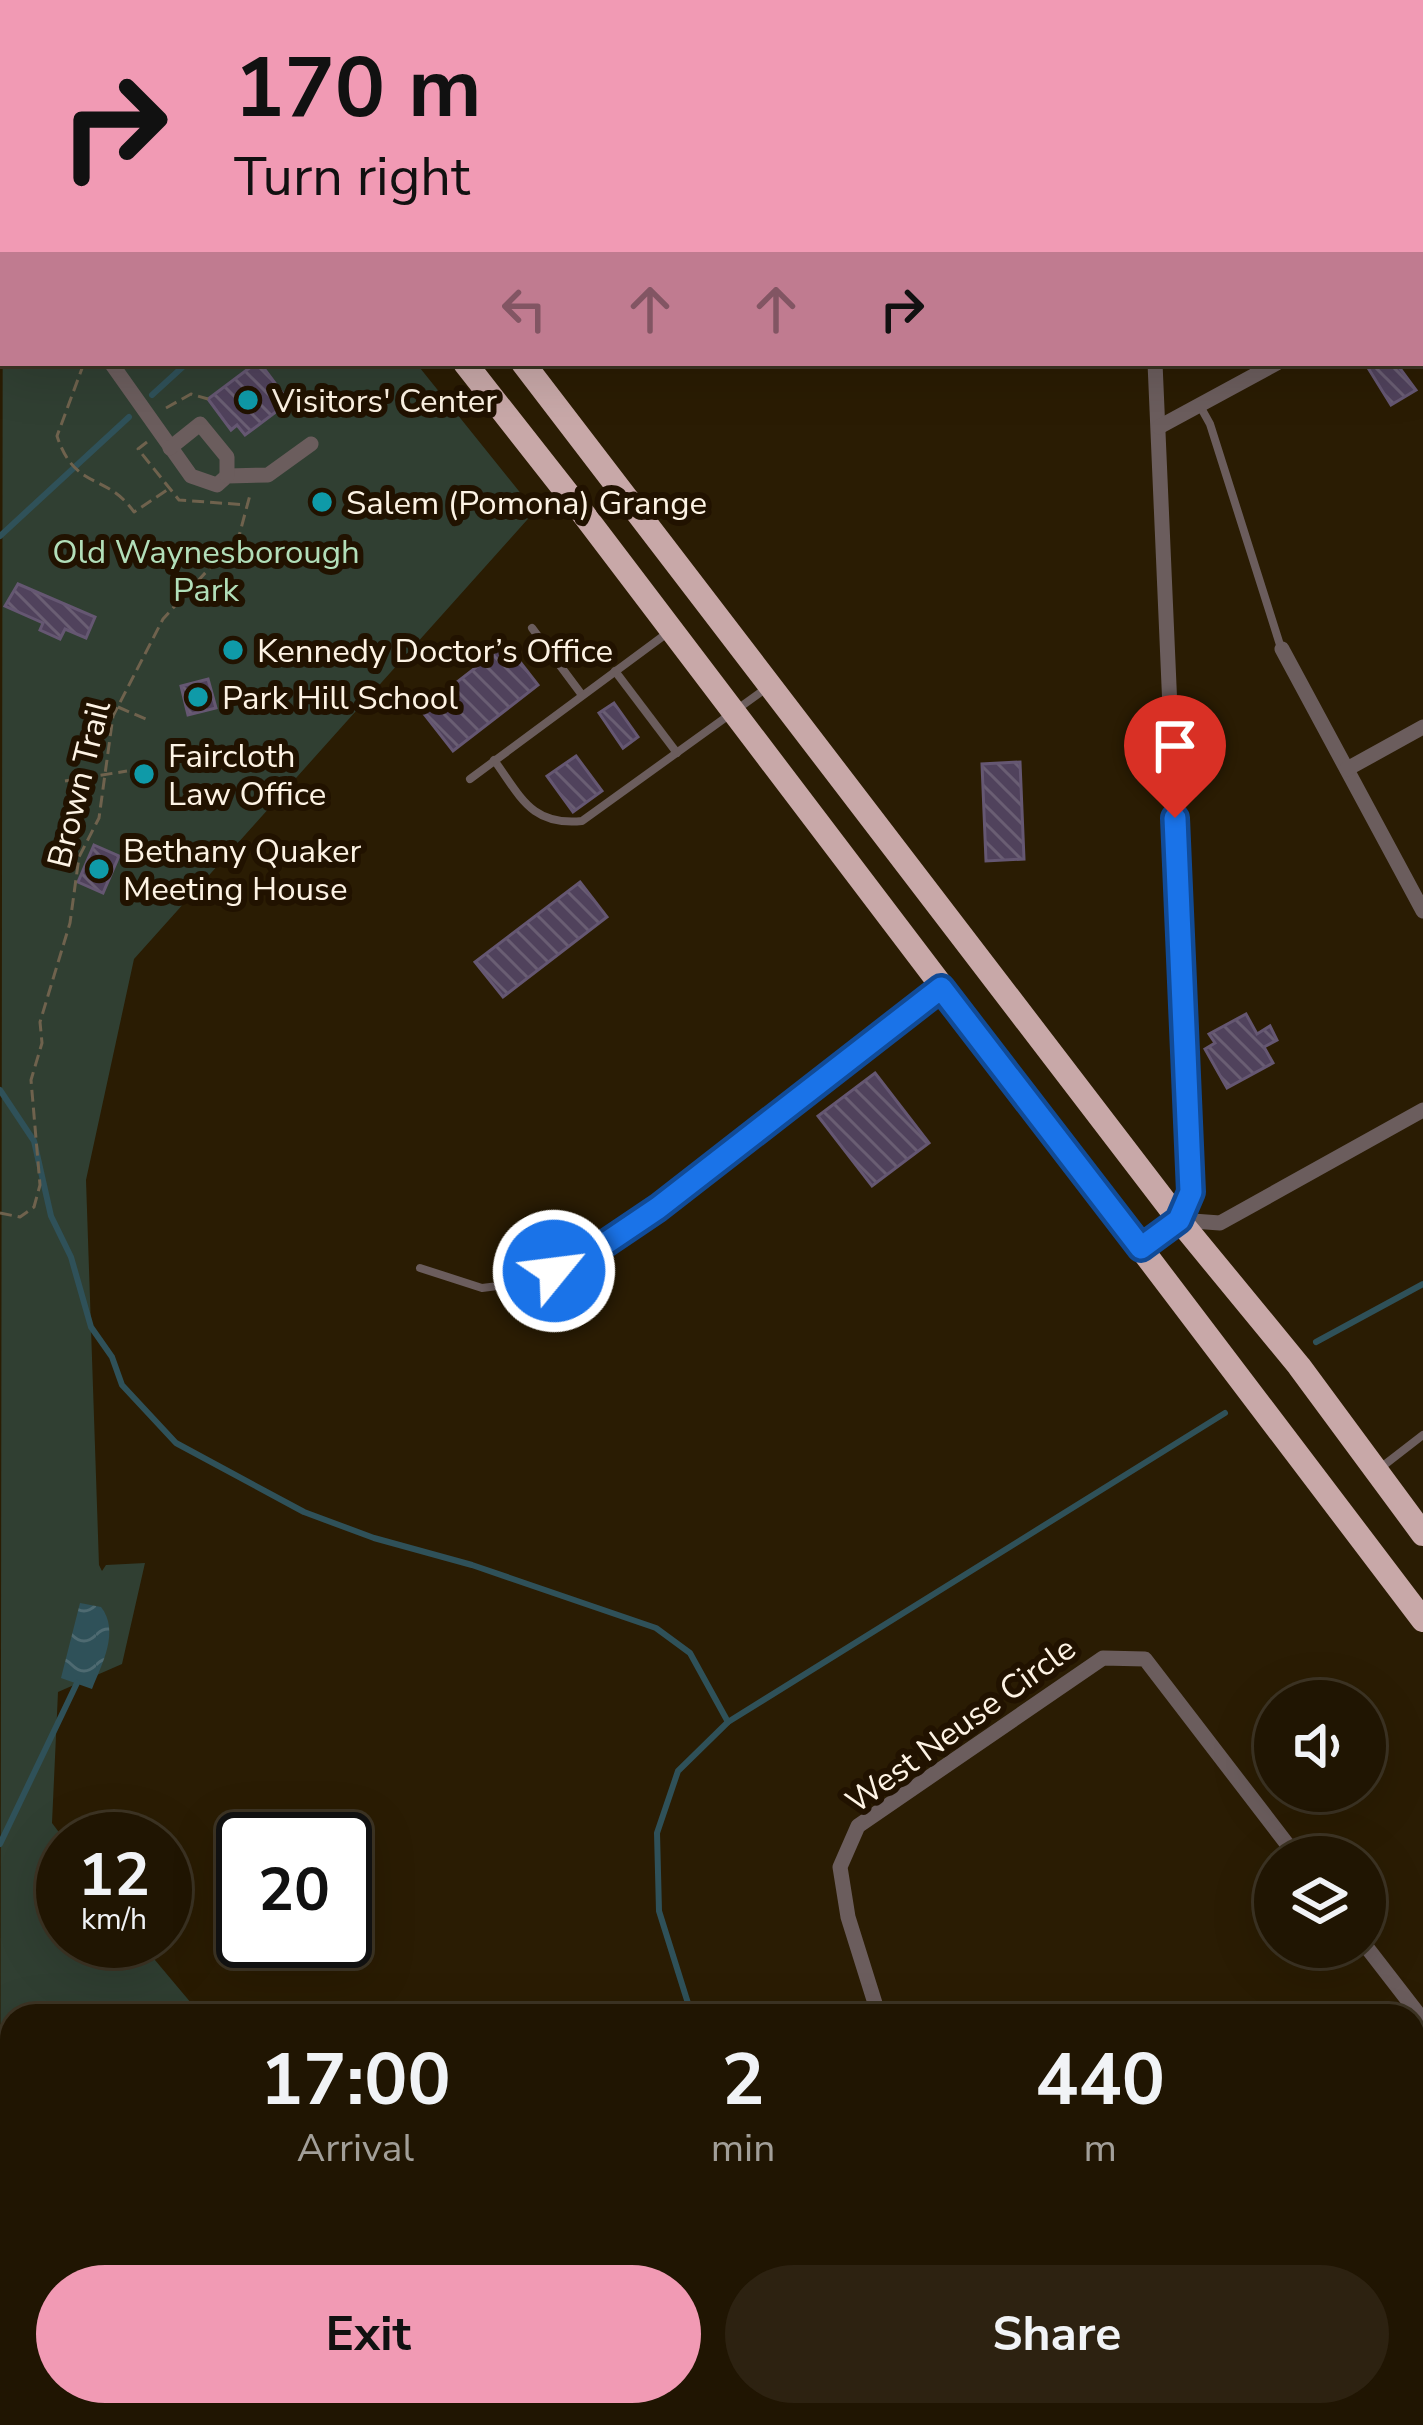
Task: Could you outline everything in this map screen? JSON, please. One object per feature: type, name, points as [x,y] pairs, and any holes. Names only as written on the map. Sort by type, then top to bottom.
[{"type":"highway","points":[[467,366],[1423,1620]]},
{"type":"highway","points":[[525,366],[1423,1534]]},
{"type":"street","points":[[113,366],[190,476],[204,483],[217,485],[227,476],[268,475],[311,444]]},
{"type":"street","points":[[1141,1248],[1179,1220],[1191,1192],[1155,366]]},
{"type":"street","points":[[1159,428],[1270,366]]},
{"type":"street","points":[[170,448],[200,424],[227,458],[227,476]]},
{"type":"street","points":[[1282,649],[1423,910]]},
{"type":"street","points":[[1347,769],[1423,727]]},
{"type":"street","points":[[1179,1220],[1220,1223],[1423,1111]]},
{"type":"street","name":"West Neuse Circle","points":[[875,2004],[848,1917],[840,1867],[858,1826],[1103,1658],[1145,1659],[1281,1836]]},
{"type":"street","points":[[1383,1968],[1411,2004]]},
{"type":"lane","points":[[1199,405],[1210,424],[1282,649]]},
{"type":"lane","points":[[532,628],[582,695]]},
{"type":"lane","points":[[470,779],[672,629]]},
{"type":"lane","points":[[615,671],[677,753]]},
{"type":"lane","points":[[494,760],[531,811],[556,824],[582,821],[769,686]]},
{"type":"lane","points":[[420,1268],[482,1288],[529,1282],[578,1262],[658,1208],[941,988]]},
{"type":"lane","points":[[1378,1470],[1423,1435]]},
{"type":"path","points":[[83,366],[58,436],[68,464],[124,498],[134,512],[168,489]]},
{"type":"path","name":"Brown Trail","points":[[0,1213],[20,1216],[34,1207],[40,1185],[31,1080],[43,1043],[40,1022],[70,923],[79,857],[99,818],[113,716],[163,619],[239,536],[252,476]]},
{"type":"path","points":[[118,707],[148,720]]},
{"type":"path","points":[[65,781],[127,770]]},
{"type":"green space","name":"Old Waynesborough Park","points":[[3,366],[418,366],[535,511],[134,959],[86,1180],[99,1565],[102,1571],[106,1565],[145,1563],[122,1664],[58,1692],[53,1812],[36,1812],[36,1968],[162,1968],[192,2004],[1,2004]]},
{"type":"water","points":[[80,1603],[101,1607],[109,1626],[107,1648],[92,1689],[61,1678]]},
{"type":"building","name":"Visitors' Center","points":[[252,366],[262,366],[289,402],[245,435],[237,425],[231,430],[208,399]]},
{"type":"building","points":[[1367,366],[1398,366],[1416,390],[1391,405]]},
{"type":"building","points":[[18,584],[95,617],[86,638],[65,629],[60,639],[40,630],[43,623],[5,606]]},
{"type":"building","points":[[506,644],[538,685],[453,751],[421,710]]},
{"type":"building","name":"Park Hill School","points":[[208,679],[216,708],[188,715],[181,686]]},
{"type":"building","points":[[614,703],[638,737],[623,748],[599,713]]},
{"type":"building","points":[[576,756],[602,791],[573,812],[547,776]]},
{"type":"building","points":[[1020,762],[1024,859],[986,861],[982,764]]},
{"type":"building","name":"Bethany Quaker Meeting House","points":[[94,845],[119,856],[103,893],[78,882]]},
{"type":"building","points":[[580,882],[607,917],[503,997],[475,962]]},
{"type":"building","points":[[1246,1014],[1257,1034],[1270,1026],[1277,1040],[1264,1047],[1273,1063],[1227,1088],[1205,1049],[1215,1043],[1209,1034]]},
{"type":"building","points":[[875,1073],[929,1143],[872,1186],[818,1116]]},
{"type":"waterway","points":[[152,395],[184,366]]},
{"type":"waterway","points":[[0,536],[129,417]]},
{"type":"waterway","points":[[0,1090],[34,1141],[51,1216],[71,1257],[91,1327],[112,1357],[122,1385],[176,1443],[304,1512],[656,1628],[690,1653],[728,1722]]},
{"type":"waterway","points":[[1316,1342],[1423,1284]]},
{"type":"waterway","points":[[688,2004],[659,1911],[657,1833],[678,1771],[728,1722],[1225,1413]]},
{"type":"waterway","points":[[0,1844],[77,1683]]},
{"type":"place","name":"Visitors' Center","points":[[248,400]]},
{"type":"place","name":"Salem (Pomona) Grange","points":[[322,502]]},
{"type":"place","name":"Kennedy Doctor’s Office","points":[[233,650]]},
{"type":"place","name":"Park Hill School","points":[[198,697]]},
{"type":"place","name":"Faircloth Law Office","points":[[144,774]]},
{"type":"place","name":"Bethany Quaker Meeting House","points":[[99,869]]},
{"type":"route","points":[[554,1271],[578,1262],[658,1208],[941,988],[1141,1248],[1179,1220],[1191,1192],[1175,818]]}]
